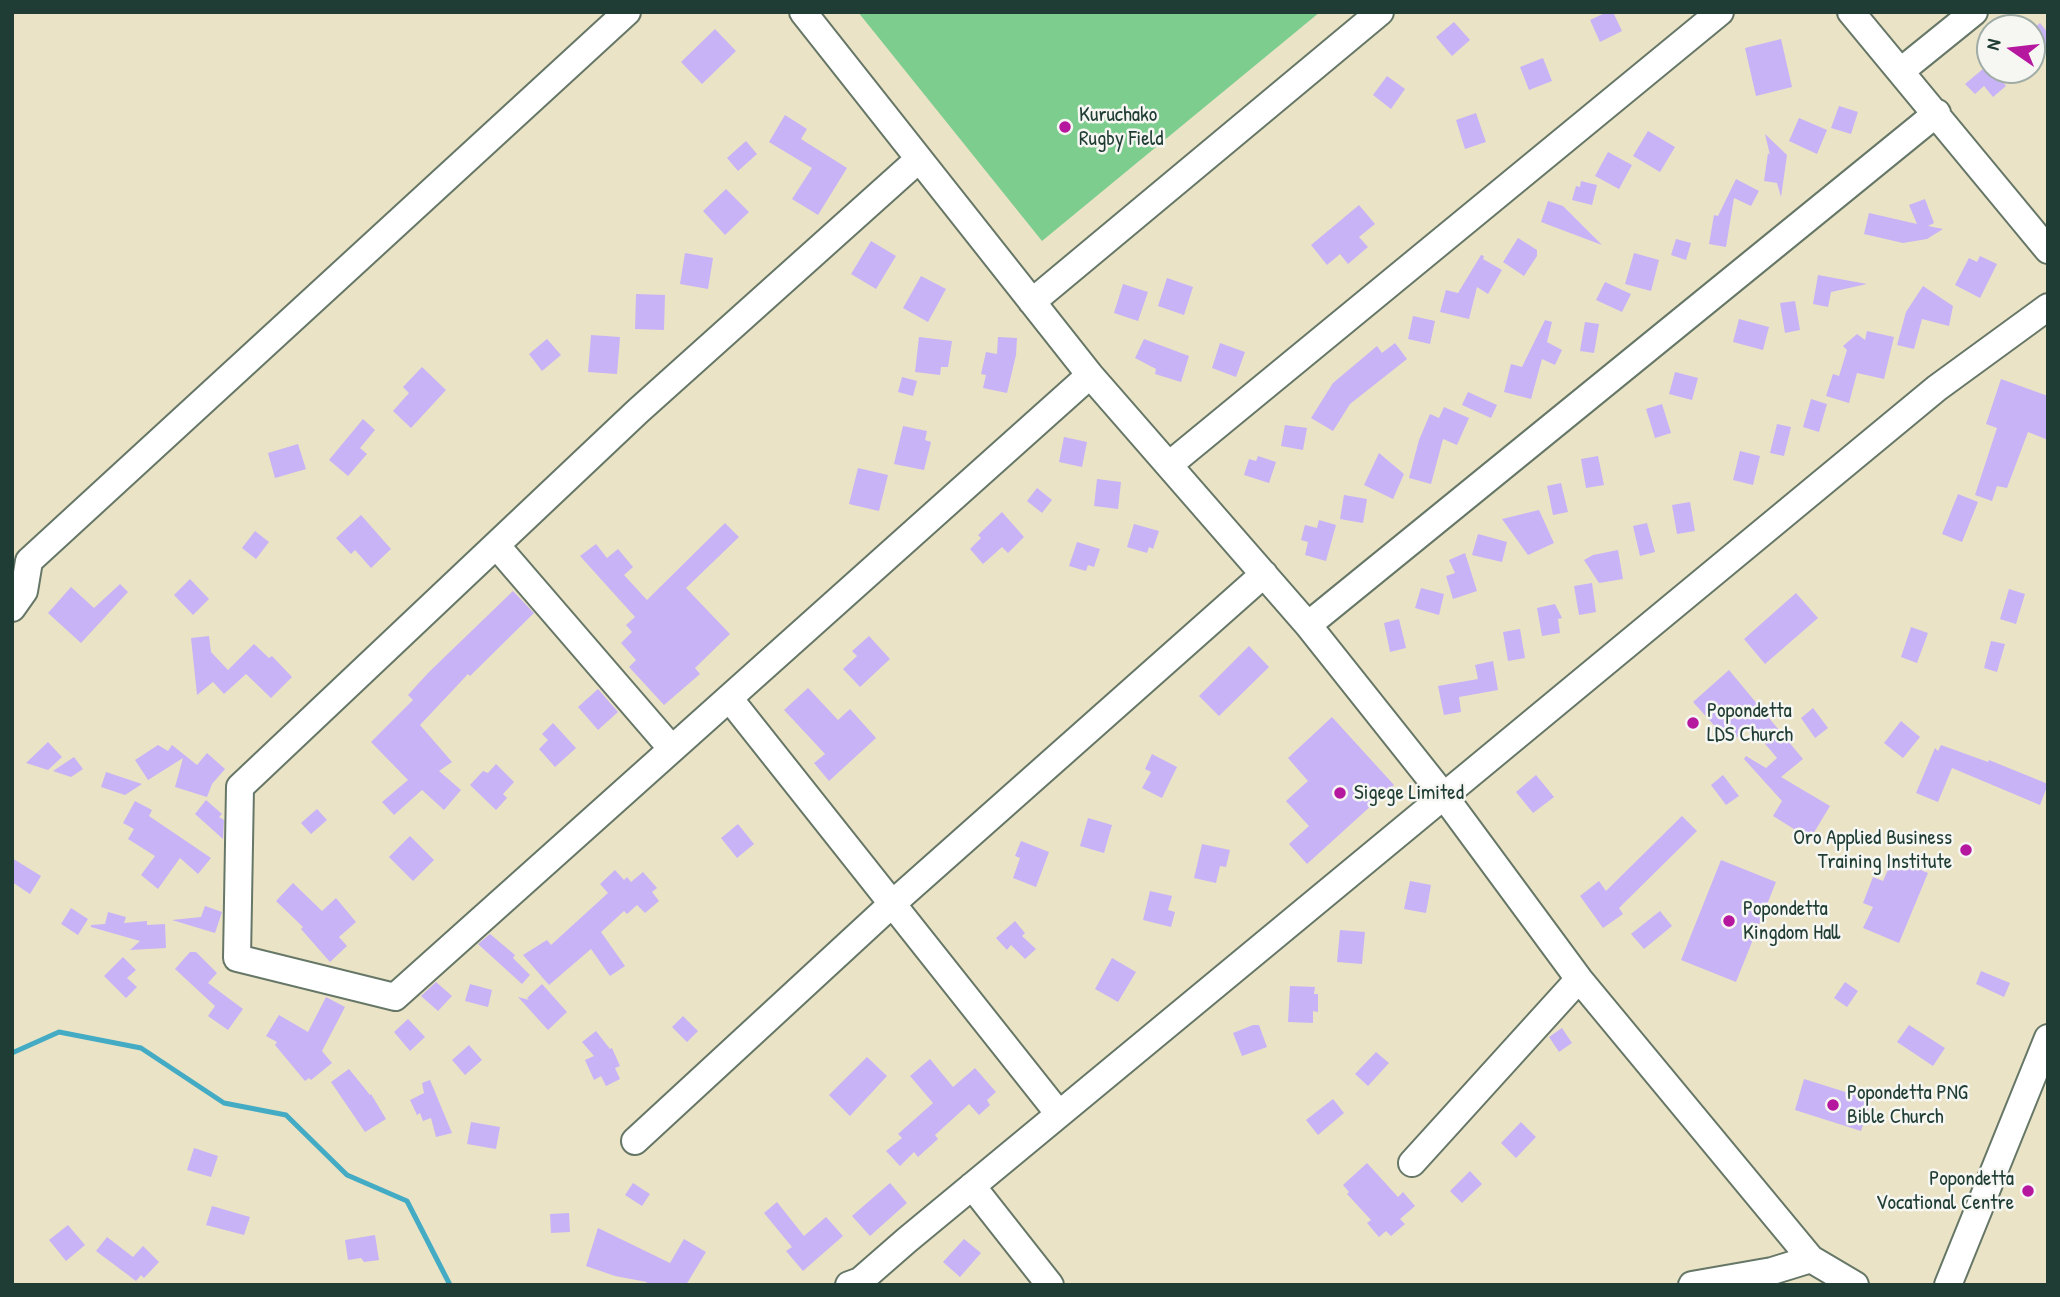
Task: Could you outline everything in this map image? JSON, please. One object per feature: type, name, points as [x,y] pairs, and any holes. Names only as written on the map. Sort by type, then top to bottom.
[{"type":"street","points":[[12,608],[24,591],[21,559],[627,12]]},
{"type":"street","points":[[803,12],[1090,375],[1308,625],[1444,796],[1579,979],[1811,1259],[1855,1285]]},
{"type":"street","points":[[1032,302],[1380,12]]},
{"type":"street","points":[[1170,465],[1720,12]]},
{"type":"street","points":[[1851,12],[2048,250]]},
{"type":"street","points":[[1901,71],[1974,12]]},
{"type":"street","points":[[1308,625],[1937,113]]},
{"type":"street","points":[[919,159],[638,411],[240,787],[237,958],[395,997],[1090,375]]},
{"type":"street","points":[[849,1285],[860,1281],[1937,388],[2048,307]]},
{"type":"street","points":[[496,545],[671,749]]},
{"type":"street","points":[[635,1141],[892,904],[1264,574]]},
{"type":"street","points":[[729,698],[1059,1114]]},
{"type":"street","points":[[1412,1163],[1579,979]]},
{"type":"street","points":[[1948,1285],[2048,1038]]},
{"type":"street","points":[[972,1186],[1050,1285]]},
{"type":"street","points":[[1692,1285],[1763,1278],[1811,1259]]},
{"type":"green space","name":"Kuruchako Rugby Field","points":[[858,12],[1320,12],[1042,241]]},
{"type":"building","points":[[1613,12],[1622,31],[1600,42],[1590,20]]},
{"type":"building","points":[[1454,22],[1470,40],[1452,56],[1436,37]]},
{"type":"building","points":[[715,29],[736,51],[702,84],[681,62]]},
{"type":"building","points":[[2046,30],[2048,33],[2046,54]]},
{"type":"building","points":[[1781,39],[1792,87],[1756,96],[1745,48]]},
{"type":"building","points":[[1543,58],[1552,81],[1529,90],[1520,67]]},
{"type":"building","points":[[1976,75],[1976,84],[2006,86],[1993,97],[1984,86],[1975,94],[1965,84]]},
{"type":"building","points":[[1387,76],[1405,89],[1391,109],[1373,95]]},
{"type":"building","points":[[1839,106],[1858,112],[1851,134],[1831,128]]},
{"type":"building","points":[[1476,113],[1486,142],[1465,149],[1456,120]]},
{"type":"building","points":[[785,115],[807,129],[801,139],[847,168],[818,215],[792,199],[812,168],[769,142]]},
{"type":"building","points":[[1799,118],[1827,130],[1817,154],[1789,141]]},
{"type":"building","points":[[1648,131],[1675,147],[1660,172],[1633,156]]},
{"type":"building","points":[[1765,134],[1787,155],[1781,197],[1777,183],[1764,181],[1768,153],[1770,155]]},
{"type":"building","points":[[746,141],[757,154],[738,171],[727,158]]},
{"type":"building","points":[[1608,152],[1632,165],[1619,189],[1595,176]]},
{"type":"building","points":[[1736,179],[1759,191],[1751,206],[1734,198],[1726,247],[1709,244],[1714,215],[1718,216]]},
{"type":"building","points":[[1581,181],[1597,185],[1592,205],[1572,200],[1576,186],[1580,187]]},
{"type":"building","points":[[726,189],[749,212],[725,235],[703,211]]},
{"type":"building","points":[[1925,199],[1934,223],[1928,226],[1943,229],[1927,239],[1903,243],[1864,234],[1869,213],[1917,224],[1909,205]]},
{"type":"building","points":[[1548,201],[1563,206],[1602,245],[1541,222]]},
{"type":"building","points":[[1359,205],[1375,224],[1359,237],[1368,247],[1348,264],[1340,254],[1327,265],[1311,245]]},
{"type":"building","points":[[1518,238],[1537,250],[1537,256],[1524,276],[1503,262]]},
{"type":"building","points":[[1676,239],[1691,243],[1686,260],[1671,255]]},
{"type":"building","points":[[871,241],[896,256],[876,289],[851,274]]},
{"type":"building","points":[[685,253],[713,258],[708,289],[680,284]]},
{"type":"building","points":[[1634,253],[1659,260],[1651,291],[1625,284]]},
{"type":"building","points":[[1481,255],[1502,270],[1488,294],[1477,287],[1469,319],[1440,312],[1446,290],[1458,293]]},
{"type":"building","points":[[1980,256],[1997,264],[1980,298],[1955,285],[1969,258],[1977,262]]},
{"type":"building","points":[[1818,275],[1867,284],[1831,292],[1828,307],[1813,304]]},
{"type":"building","points":[[921,276],[946,289],[928,322],[903,308]]},
{"type":"building","points":[[1167,278],[1193,287],[1184,315],[1158,306]]},
{"type":"building","points":[[1605,282],[1631,294],[1622,312],[1596,300]]},
{"type":"building","points":[[1123,284],[1148,292],[1138,321],[1114,313]]},
{"type":"building","points":[[1923,286],[1953,306],[1949,326],[1922,319],[1914,349],[1897,345],[1906,312]]},
{"type":"building","points":[[636,294],[665,295],[664,330],[635,329]]},
{"type":"building","points":[[1795,301],[1800,330],[1785,333],[1780,303]]},
{"type":"building","points":[[1413,316],[1435,321],[1430,344],[1408,339]]},
{"type":"building","points":[[1739,319],[1769,327],[1763,350],[1733,342]]},
{"type":"building","points":[[1545,320],[1552,322],[1547,342],[1562,350],[1555,365],[1542,359],[1531,399],[1504,392],[1511,364],[1522,367]]},
{"type":"building","points":[[1585,322],[1599,324],[1594,353],[1580,351]]},
{"type":"building","points":[[1867,331],[1894,337],[1884,379],[1857,373],[1849,403],[1826,396],[1833,374],[1839,376],[1847,350],[1843,346],[1857,334],[1865,340]]},
{"type":"building","points":[[591,335],[620,337],[617,374],[588,372]]},
{"type":"building","points":[[919,337],[952,341],[948,367],[941,367],[940,375],[915,372]]},
{"type":"building","points":[[998,337],[1017,338],[1007,393],[983,388],[986,375],[981,374],[986,352],[997,354]]},
{"type":"building","points":[[547,339],[561,355],[542,371],[529,354]]},
{"type":"building","points":[[1144,339],[1189,356],[1181,382],[1155,374],[1156,369],[1135,358]]},
{"type":"building","points":[[1220,343],[1245,352],[1236,377],[1212,368]]},
{"type":"building","points":[[1395,343],[1407,359],[1350,404],[1333,431],[1311,418],[1333,383],[1377,346],[1382,353]]},
{"type":"building","points":[[422,367],[446,390],[411,428],[393,411],[409,393],[403,387]]},
{"type":"building","points":[[1675,372],[1698,378],[1692,400],[1669,394]]},
{"type":"building","points":[[902,377],[917,381],[913,396],[898,392]]},
{"type":"building","points":[[2001,379],[2048,396],[2048,440],[2028,432],[2007,488],[1997,486],[1992,501],[1975,495],[1997,428],[1986,424]]},
{"type":"building","points":[[1468,392],[1497,405],[1491,418],[1462,405]]},
{"type":"building","points":[[1811,399],[1827,404],[1819,432],[1803,427]]},
{"type":"building","points":[[1662,404],[1671,433],[1655,438],[1646,409]]},
{"type":"building","points":[[1444,407],[1469,418],[1457,445],[1443,439],[1431,484],[1409,478],[1419,440],[1430,414],[1439,418]]},
{"type":"building","points":[[363,419],[375,430],[360,448],[367,454],[348,476],[329,460]]},
{"type":"building","points":[[1777,424],[1791,427],[1784,456],[1770,453]]},
{"type":"building","points":[[1285,425],[1307,428],[1303,450],[1281,446]]},
{"type":"building","points":[[903,426],[927,431],[925,440],[931,442],[924,470],[894,464]]},
{"type":"building","points":[[1064,437],[1087,442],[1082,467],[1059,462]]},
{"type":"building","points":[[298,444],[306,469],[275,478],[268,453]]},
{"type":"building","points":[[1740,451],[1760,456],[1753,485],[1733,480]]},
{"type":"building","points":[[1379,453],[1404,474],[1393,499],[1364,485]]},
{"type":"building","points":[[1258,456],[1276,462],[1269,483],[1244,475],[1249,459],[1256,461]]},
{"type":"building","points":[[1598,456],[1604,485],[1586,488],[1581,459]]},
{"type":"building","points":[[858,468],[888,475],[879,511],[849,504]]},
{"type":"building","points":[[1097,479],[1121,482],[1118,509],[1094,506]]},
{"type":"building","points":[[1561,483],[1568,512],[1553,515],[1547,486]]},
{"type":"building","points":[[1037,488],[1052,500],[1042,513],[1027,501]]},
{"type":"building","points":[[1958,494],[1978,502],[1962,542],[1942,534]]},
{"type":"building","points":[[1344,495],[1367,499],[1363,523],[1340,519]]},
{"type":"building","points":[[1690,502],[1695,531],[1677,534],[1672,505]]},
{"type":"building","points":[[1539,510],[1554,543],[1528,555],[1502,519]]},
{"type":"building","points":[[1002,512],[1024,537],[1008,553],[1002,547],[983,564],[970,549],[981,538],[978,535]]},
{"type":"building","points":[[361,515],[391,549],[371,568],[355,550],[351,554],[336,538]]},
{"type":"building","points":[[1319,520],[1336,525],[1326,561],[1305,555],[1308,542],[1301,540],[1305,525],[1317,528]]},
{"type":"building","points":[[725,523],[739,537],[686,588],[730,634],[695,668],[700,674],[664,705],[629,667],[636,660],[621,643],[632,632],[626,625],[635,617],[580,556],[596,544],[607,558],[618,549],[633,567],[624,575],[647,600]]},
{"type":"building","points":[[1647,523],[1655,552],[1640,556],[1633,526]]},
{"type":"building","points":[[1134,524],[1159,531],[1153,549],[1149,547],[1147,553],[1127,547]]},
{"type":"building","points":[[255,531],[269,542],[256,559],[242,548]]},
{"type":"building","points":[[1478,534],[1507,542],[1502,562],[1472,555]]},
{"type":"building","points":[[1077,542],[1100,549],[1094,567],[1088,565],[1086,571],[1069,566]]},
{"type":"building","points":[[1618,550],[1623,579],[1599,583],[1584,560],[1593,555]]},
{"type":"building","points":[[1465,553],[1477,591],[1453,599],[1446,576],[1455,573],[1449,560]]},
{"type":"building","points":[[190,579],[209,599],[193,615],[174,595]]},
{"type":"building","points":[[1592,583],[1596,612],[1579,615],[1574,586]]},
{"type":"building","points":[[120,584],[128,592],[81,643],[48,613],[71,587],[94,608]]},
{"type":"building","points":[[1421,588],[1444,594],[1439,615],[1415,608]]},
{"type":"building","points":[[2009,589],[2025,594],[2016,624],[2000,619]]},
{"type":"building","points":[[513,591],[534,613],[470,676],[468,674],[420,725],[452,762],[439,771],[461,790],[444,810],[422,790],[394,815],[382,802],[408,780],[371,742],[413,700],[408,695],[429,672]]},
{"type":"building","points":[[1796,593],[1818,618],[1765,664],[1744,639]]},
{"type":"building","points":[[1555,604],[1562,618],[1558,619],[1560,633],[1542,636],[1537,608]]},
{"type":"building","points":[[1399,619],[1406,648],[1390,652],[1384,623]]},
{"type":"building","points":[[1911,627],[1928,633],[1917,663],[1901,657]]},
{"type":"building","points":[[1520,629],[1525,658],[1508,661],[1503,632]]},
{"type":"building","points":[[209,636],[211,652],[228,670],[254,644],[269,658],[272,656],[292,677],[271,698],[246,674],[224,694],[213,682],[197,695],[191,638]]},
{"type":"building","points":[[869,636],[890,659],[860,687],[843,669],[857,656],[852,651]]},
{"type":"building","points":[[1991,641],[2005,644],[1997,672],[1984,668]]},
{"type":"building","points":[[1249,646],[1269,667],[1219,716],[1199,696]]},
{"type":"building","points":[[1493,661],[1498,690],[1459,697],[1461,712],[1444,715],[1438,686],[1478,679],[1475,665]]},
{"type":"building","points":[[1729,670],[1803,759],[1781,777],[1830,806],[1810,839],[1773,816],[1782,801],[1744,759],[1746,756],[1766,768],[1777,758],[1750,726],[1730,743],[1693,702]]},
{"type":"building","points":[[808,688],[838,720],[850,709],[876,738],[829,781],[814,763],[825,754],[784,710]]},
{"type":"building","points":[[598,689],[618,712],[598,730],[578,707]]},
{"type":"building","points":[[1813,708],[1828,728],[1815,738],[1801,718]]},
{"type":"building","name":"Sigege Limited","points":[[1332,717],[1394,785],[1307,864],[1289,844],[1309,826],[1286,801],[1308,781],[1288,758]]},
{"type":"building","points":[[1901,721],[1920,737],[1903,758],[1884,743]]},
{"type":"building","points":[[553,723],[576,748],[555,767],[539,749],[548,740],[542,734]]},
{"type":"building","points":[[48,742],[62,757],[48,770],[26,763]]},
{"type":"building","points":[[158,745],[168,751],[172,745],[197,765],[207,753],[225,769],[212,784],[207,797],[175,787],[183,758],[148,780],[135,760]]},
{"type":"building","points":[[1941,745],[1988,762],[1989,760],[2048,784],[2040,805],[1952,768],[1938,802],[1916,793],[1935,748],[1938,751]]},
{"type":"building","points":[[1152,754],[1177,767],[1162,798],[1142,788],[1151,772],[1145,769]]},
{"type":"building","points":[[74,757],[83,769],[71,777],[53,771]]},
{"type":"building","points":[[496,764],[514,782],[503,794],[507,798],[496,810],[470,785],[483,771],[488,773]]},
{"type":"building","points":[[106,772],[142,784],[125,795],[101,787]]},
{"type":"building","points":[[1536,775],[1554,797],[1533,813],[1516,792]]},
{"type":"building","points":[[1723,775],[1739,796],[1726,805],[1711,785]]},
{"type":"building","points":[[206,800],[222,814],[219,817],[224,820],[223,839],[195,814]]},
{"type":"building","points":[[135,801],[152,810],[149,816],[211,858],[198,874],[180,858],[158,889],[141,875],[155,856],[128,839],[134,829],[123,823]]},
{"type":"building","points":[[317,809],[327,820],[311,834],[301,823]]},
{"type":"building","points":[[1682,816],[1697,831],[1619,908],[1623,914],[1603,928],[1580,896],[1599,881],[1606,891]]},
{"type":"building","points":[[1088,818],[1112,825],[1104,853],[1080,846]]},
{"type":"building","points":[[738,824],[754,844],[737,858],[721,838]]},
{"type":"building","points":[[410,836],[434,860],[413,881],[389,857]]},
{"type":"building","points":[[1021,841],[1049,852],[1036,887],[1013,878],[1020,858],[1015,856]]},
{"type":"building","points":[[1202,844],[1230,850],[1226,867],[1220,866],[1216,883],[1194,878]]},
{"type":"building","points":[[12,858],[41,876],[30,894],[12,882]]},
{"type":"building","points":[[1893,858],[1928,873],[1899,943],[1863,928],[1873,907],[1863,903],[1873,877],[1883,881]]},
{"type":"building","name":"Popondetta Kingdom Hall","points":[[1721,860],[1776,882],[1736,982],[1681,960]]},
{"type":"building","points":[[615,870],[624,880],[627,877],[631,882],[643,872],[657,888],[652,892],[659,901],[645,913],[637,905],[627,914],[624,911],[601,932],[625,966],[610,976],[591,949],[549,985],[523,955],[547,940],[551,945],[608,893],[600,884]]},
{"type":"building","points":[[1410,881],[1431,885],[1426,913],[1404,909]]},
{"type":"building","points":[[293,883],[322,911],[336,898],[356,922],[339,937],[347,946],[330,962],[301,929],[303,927],[276,901]]},
{"type":"building","points":[[1150,891],[1172,896],[1168,910],[1175,912],[1171,927],[1143,920]]},
{"type":"building","points":[[205,906],[222,912],[215,933],[172,920],[201,917]]},
{"type":"building","points":[[71,908],[88,919],[78,935],[61,924]]},
{"type":"building","points":[[1660,911],[1672,926],[1644,949],[1631,934]]},
{"type":"building","points":[[108,912],[126,917],[124,923],[147,921],[147,925],[165,924],[166,948],[130,950],[140,941],[91,927],[105,924]]},
{"type":"building","points":[[1015,921],[1025,933],[1022,936],[1036,949],[1025,959],[1011,945],[1007,950],[996,938]]},
{"type":"building","points":[[1340,930],[1365,932],[1362,964],[1337,962]]},
{"type":"building","points":[[490,934],[515,955],[513,958],[530,975],[522,984],[478,944]]},
{"type":"building","points":[[190,952],[196,952],[217,973],[208,983],[243,1009],[228,1030],[208,1016],[215,1006],[175,969]]},
{"type":"building","points":[[123,957],[136,970],[127,978],[137,987],[126,998],[104,976]]},
{"type":"building","points":[[1112,958],[1136,972],[1118,1002],[1095,989]]},
{"type":"building","points":[[1981,971],[2010,983],[2004,997],[1976,984]]},
{"type":"building","points":[[436,982],[452,996],[438,1011],[421,996]]},
{"type":"building","points":[[1845,982],[1858,991],[1847,1007],[1834,998]]},
{"type":"building","points":[[470,984],[492,990],[488,1007],[465,1001]]},
{"type":"building","points":[[542,984],[567,1012],[548,1030],[518,997],[529,1000],[527,998]]},
{"type":"building","points":[[1290,986],[1315,987],[1314,994],[1318,994],[1318,1012],[1313,1011],[1313,1023],[1288,1022]]},
{"type":"building","points":[[326,997],[345,1007],[322,1051],[332,1063],[311,1080],[309,1078],[305,1081],[275,1045],[277,1042],[266,1036],[279,1015],[308,1032]]},
{"type":"building","points":[[683,1016],[698,1031],[687,1042],[672,1027]]},
{"type":"building","points":[[408,1019],[425,1037],[410,1051],[394,1032]]},
{"type":"building","points":[[1259,1025],[1267,1047],[1242,1056],[1233,1033]]},
{"type":"building","points":[[1909,1025],[1945,1048],[1933,1066],[1897,1042]]},
{"type":"building","points":[[1562,1028],[1572,1043],[1559,1052],[1549,1037]]},
{"type":"building","points":[[596,1031],[610,1049],[612,1048],[620,1066],[615,1068],[620,1079],[606,1086],[601,1076],[594,1080],[585,1060],[594,1056],[582,1042]]},
{"type":"building","points":[[469,1045],[482,1060],[465,1075],[452,1060]]},
{"type":"building","points":[[1376,1052],[1389,1063],[1368,1086],[1355,1074]]},
{"type":"building","points":[[867,1057],[887,1076],[850,1116],[829,1095]]},
{"type":"building","points":[[930,1059],[953,1087],[975,1068],[996,1092],[987,1100],[990,1105],[979,1115],[969,1104],[935,1135],[938,1139],[918,1157],[914,1152],[900,1166],[886,1151],[902,1138],[898,1134],[933,1103],[910,1076]]},
{"type":"building","points":[[349,1069],[371,1094],[386,1119],[365,1132],[331,1082]]},
{"type":"building","name":"Popondetta PNG Bible Church","points":[[1804,1079],[1871,1100],[1861,1131],[1795,1110]]},
{"type":"building","points":[[430,1080],[452,1133],[436,1137],[431,1118],[423,1121],[410,1100],[424,1093],[422,1083]]},
{"type":"building","points":[[1333,1099],[1344,1113],[1318,1135],[1306,1120]]},
{"type":"building","points":[[471,1122],[500,1127],[496,1149],[467,1144]]},
{"type":"building","points":[[1521,1122],[1536,1137],[1516,1158],[1501,1143]]},
{"type":"building","points":[[194,1148],[218,1156],[211,1177],[187,1170]]},
{"type":"building","points":[[1367,1163],[1398,1197],[1403,1192],[1415,1206],[1400,1219],[1405,1224],[1391,1236],[1386,1231],[1379,1237],[1367,1223],[1371,1220],[1347,1194],[1349,1192],[1343,1185]]},
{"type":"building","points":[[1470,1171],[1482,1184],[1462,1203],[1450,1191]]},
{"type":"building","points":[[633,1183],[650,1194],[642,1206],[625,1195]]},
{"type":"building","points":[[890,1183],[907,1203],[870,1236],[852,1216]]},
{"type":"building","points":[[777,1202],[804,1236],[826,1217],[843,1236],[803,1271],[786,1251],[792,1247],[764,1213]]},
{"type":"building","points":[[212,1206],[250,1217],[244,1235],[206,1225]]},
{"type":"building","points":[[569,1213],[570,1232],[551,1233],[550,1214]]},
{"type":"building","points":[[68,1225],[85,1245],[66,1261],[49,1240]]},
{"type":"building","points":[[598,1228],[670,1263],[684,1239],[706,1252],[686,1285],[646,1285],[647,1282],[615,1276],[586,1266]]},
{"type":"building","points":[[375,1235],[379,1260],[348,1260],[345,1240]]},
{"type":"building","points":[[107,1237],[133,1257],[143,1246],[159,1262],[144,1278],[141,1275],[136,1281],[96,1251]]},
{"type":"building","points":[[964,1239],[981,1253],[960,1277],[943,1262]]},
{"type":"waterway","points":[[12,1053],[59,1032],[141,1048],[224,1103],[286,1115],[347,1175],[407,1201],[450,1285]]},
{"type":"place","name":"Kuruchako Rugby Field","points":[[1065,127]]},
{"type":"place","name":"Popondetta LDS Church","points":[[1693,723]]},
{"type":"place","name":"Sigege Limited","points":[[1340,793]]},
{"type":"place","name":"Oro Applied Business Training Institute","points":[[1966,850]]},
{"type":"place","name":"Popondetta Kingdom Hall","points":[[1729,921]]},
{"type":"place","name":"Popondetta PNG Bible Church","points":[[1833,1105]]},
{"type":"place","name":"Popondetta Vocational Centre","points":[[2028,1191]]}]
